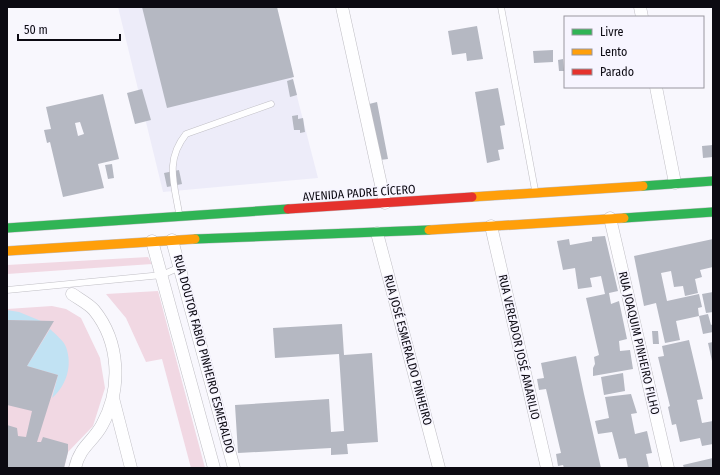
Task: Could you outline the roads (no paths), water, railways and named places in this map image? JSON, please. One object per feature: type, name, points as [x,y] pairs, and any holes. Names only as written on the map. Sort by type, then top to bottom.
[{"type":"highway","name":"AVENIDA PADRE CÍCERO","points":[[7,228],[713,181]]},
{"type":"highway","points":[[7,251],[172,240],[377,233],[713,212]]},
{"type":"street","points":[[342,7],[385,203]]},
{"type":"street","points":[[656,88],[675,184]]},
{"type":"street","name":"RUA JOAQUIM PINHEIRO FILHO","points":[[610,218],[668,468]]},
{"type":"street","name":"RUA VEREADOR JOSÉ AMARILIO","points":[[491,226],[547,468]]},
{"type":"street","name":"RUA JOSÉ ESMERALDO PINHEIRO","points":[[377,233],[439,468]]},
{"type":"street","name":"RUA DOUTOR FABIO PINHEIRO ESMERALDO","points":[[172,240],[234,468]]},
{"type":"street","name":"RUA DOUTOR FABIO PINHEIRO ESMERALDO","points":[[152,241],[214,468]]},
{"type":"street","points":[[72,294],[94,309],[110,336],[116,364],[113,398],[102,426],[81,450],[75,468]]},
{"type":"street","points":[[191,383],[210,377]]},
{"type":"street","points":[[113,398],[131,468]]},
{"type":"lane","points":[[502,7],[536,193]]},
{"type":"lane","points":[[180,217],[172,159],[176,146],[186,134],[271,104]]},
{"type":"lane","points":[[7,290],[162,275],[180,267]]},
{"type":"water","points":[[7,310],[19,312],[41,321],[7,320]]},
{"type":"water","points":[[50,329],[65,345],[69,361],[67,375],[64,382],[52,398],[58,375],[27,366]]}]
